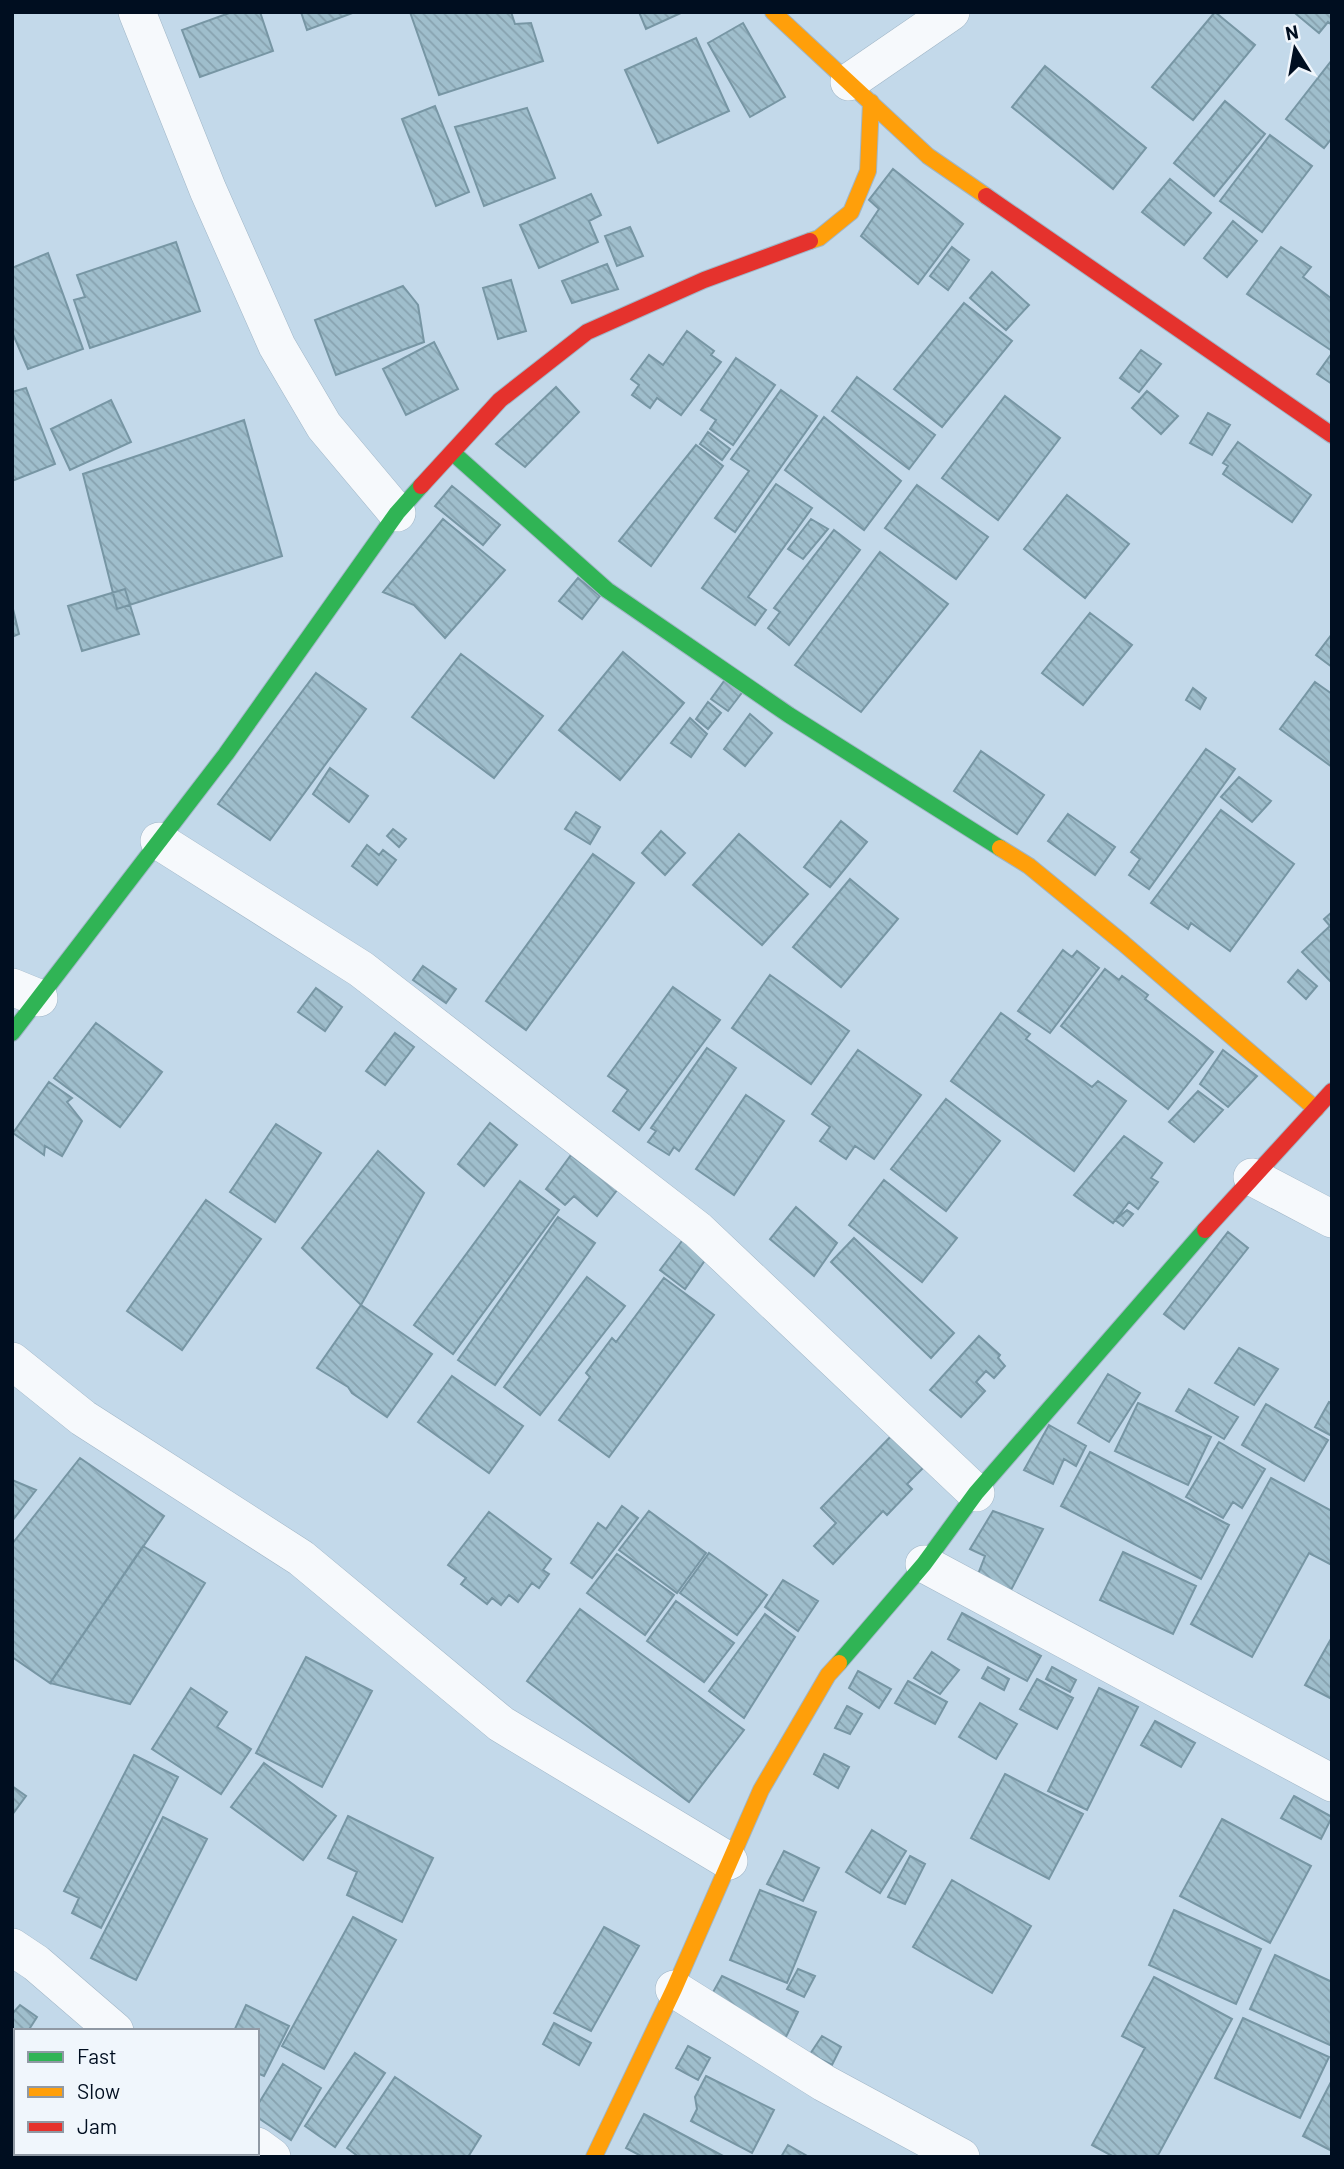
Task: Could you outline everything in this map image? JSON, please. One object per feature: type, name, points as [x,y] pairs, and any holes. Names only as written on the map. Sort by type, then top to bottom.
[{"type":"street","points":[[137,12],[208,190],[277,346],[324,426],[397,513]]},
{"type":"street","points":[[773,12],[928,156],[1332,435]]},
{"type":"street","points":[[860,92],[951,12]]},
{"type":"street","points":[[12,1033],[26,993],[159,841],[226,754],[397,513],[500,400],[587,332],[704,280],[819,238],[851,212],[868,171],[860,92]]},
{"type":"street","points":[[453,453],[607,590],[789,715],[1029,866],[1133,951],[1316,1109]]},
{"type":"street","points":[[159,841],[361,970],[698,1230],[976,1493]]},
{"type":"street","points":[[594,2157],[674,1989],[761,1790],[828,1675],[924,1564],[976,1493],[1252,1177],[1332,1091]]},
{"type":"street","points":[[1252,1177],[1332,1219]]},
{"type":"street","points":[[12,1361],[83,1418],[301,1559],[501,1724],[729,1861]]},
{"type":"street","points":[[924,1564],[1332,1783]]},
{"type":"street","points":[[12,1947],[113,2029]]},
{"type":"street","points":[[674,1989],[824,2083],[961,2157]]},
{"type":"building","points":[[232,12],[260,12],[273,51],[200,77],[182,30]]},
{"type":"building","points":[[301,12],[355,12],[307,30]]},
{"type":"building","points":[[410,12],[511,12],[515,24],[531,23],[543,61],[439,95]]},
{"type":"building","points":[[639,12],[683,12],[646,29]]},
{"type":"building","points":[[1215,12],[1255,45],[1193,120],[1152,87]]},
{"type":"building","points":[[1332,12],[1332,25],[1328,22],[1319,33],[1296,14]]},
{"type":"building","points":[[743,23],[785,97],[750,117],[708,43]]},
{"type":"building","points":[[696,38],[729,111],[658,143],[625,70]]},
{"type":"building","points":[[1332,60],[1332,138],[1324,148],[1286,119]]},
{"type":"building","points":[[1045,66],[1146,148],[1113,189],[1012,107]]},
{"type":"building","points":[[1225,101],[1265,134],[1214,196],[1174,163]]},
{"type":"building","points":[[435,106],[469,192],[436,206],[402,119]]},
{"type":"building","points":[[527,108],[555,178],[484,206],[455,127]]},
{"type":"building","points":[[1270,135],[1312,166],[1262,232],[1220,201]]},
{"type":"building","points":[[893,169],[963,224],[918,284],[861,236],[879,209],[869,200]]},
{"type":"building","points":[[1170,179],[1211,213],[1184,245],[1142,212]]},
{"type":"building","points":[[591,194],[601,215],[589,221],[598,242],[539,268],[520,225]]},
{"type":"building","points":[[1233,221],[1257,241],[1227,277],[1204,258]]},
{"type":"building","points":[[630,227],[643,256],[617,266],[605,236]]},
{"type":"building","points":[[176,242],[200,311],[90,348],[74,300],[85,297],[77,275]]},
{"type":"building","points":[[952,247],[969,260],[948,290],[930,276]]},
{"type":"building","points":[[1281,247],[1311,267],[1303,277],[1332,299],[1332,351],[1247,294]]},
{"type":"building","points":[[48,253],[83,349],[28,369],[12,332],[12,268]]},
{"type":"building","points":[[607,264],[618,289],[572,303],[562,281]]},
{"type":"building","points":[[992,272],[1029,305],[1006,330],[970,298]]},
{"type":"building","points":[[511,280],[526,331],[498,339],[483,288]]},
{"type":"building","points":[[403,286],[418,305],[424,342],[336,375],[315,320]]},
{"type":"building","points":[[964,303],[1012,341],[942,427],[894,389]]},
{"type":"building","points":[[687,331],[714,351],[711,355],[721,362],[681,415],[657,398],[650,408],[632,395],[639,385],[631,379],[649,355],[663,365]]},
{"type":"building","points":[[434,342],[458,389],[406,415],[383,369]]},
{"type":"building","points":[[1141,350],[1161,364],[1139,392],[1120,378]]},
{"type":"building","points":[[1332,353],[1332,384],[1317,374]]},
{"type":"building","points":[[736,358],[775,385],[733,445],[710,429],[716,420],[701,410]]},
{"type":"building","points":[[857,377],[935,435],[909,469],[832,411]]},
{"type":"building","points":[[556,387],[579,412],[525,467],[496,444]]},
{"type":"building","points":[[26,388],[55,464],[12,481],[12,392]]},
{"type":"building","points":[[781,390],[817,416],[735,532],[715,518],[749,471],[731,459]]},
{"type":"building","points":[[1147,391],[1178,416],[1161,434],[1132,408]]},
{"type":"building","points":[[1005,396],[1060,438],[998,520],[942,478]]},
{"type":"building","points":[[111,400],[131,442],[70,470],[51,429]]},
{"type":"building","points":[[1208,413],[1230,425],[1212,455],[1190,443]]},
{"type":"building","points":[[824,417],[901,481],[864,530],[785,470]]},
{"type":"building","points":[[244,420],[282,556],[117,609],[83,474]]},
{"type":"building","points":[[708,432],[730,449],[722,460],[700,444]]},
{"type":"building","points":[[1238,442],[1311,495],[1292,522],[1223,474],[1228,466],[1223,463]]},
{"type":"building","points":[[696,445],[723,466],[651,566],[619,541]]},
{"type":"building","points":[[776,484],[812,508],[748,597],[766,610],[755,625],[702,588]]},
{"type":"building","points":[[917,485],[988,537],[956,579],[885,528]]},
{"type":"building","points":[[452,486],[500,525],[483,545],[435,506]]},
{"type":"building","points":[[1067,495],[1129,544],[1085,598],[1024,549]]},
{"type":"building","points":[[443,519],[505,570],[445,638],[414,605],[383,592]]},
{"type":"building","points":[[811,519],[828,529],[803,559],[788,549]]},
{"type":"building","points":[[834,530],[860,550],[789,645],[768,628],[780,612],[774,608]]},
{"type":"building","points":[[880,552],[948,604],[861,712],[795,665]]},
{"type":"building","points":[[578,578],[600,596],[582,619],[559,601]]},
{"type":"building","points":[[125,589],[139,634],[82,651],[68,606]]},
{"type":"building","points":[[12,605],[19,634],[12,637]]},
{"type":"building","points":[[1090,613],[1132,645],[1083,705],[1042,673]]},
{"type":"building","points":[[1332,634],[1332,667],[1316,655]]},
{"type":"building","points":[[623,652],[684,703],[620,780],[559,730]]},
{"type":"building","points":[[461,654],[543,716],[494,778],[412,717]]},
{"type":"building","points":[[316,673],[366,709],[270,840],[218,804]]},
{"type":"building","points":[[727,677],[744,690],[728,711],[711,699]]},
{"type":"building","points":[[1315,682],[1332,694],[1332,767],[1280,729]]},
{"type":"building","points":[[1193,688],[1206,698],[1200,709],[1186,700]]},
{"type":"building","points":[[708,702],[721,713],[708,729],[696,719]]},
{"type":"building","points":[[750,714],[772,733],[745,766],[724,749]]},
{"type":"building","points":[[690,718],[707,734],[691,757],[671,743]]},
{"type":"building","points":[[1206,749],[1235,769],[1149,889],[1129,875],[1140,859],[1131,852]]},
{"type":"building","points":[[981,751],[1044,795],[1017,834],[954,791]]},
{"type":"building","points":[[330,768],[368,796],[349,822],[313,794]]},
{"type":"building","points":[[1239,777],[1271,801],[1252,822],[1221,797]]},
{"type":"building","points":[[1221,810],[1294,864],[1230,951],[1191,923],[1188,929],[1151,903]]},
{"type":"building","points":[[576,812],[600,827],[590,844],[565,829]]},
{"type":"building","points":[[1068,814],[1115,847],[1095,875],[1048,841]]},
{"type":"building","points":[[841,821],[867,842],[830,887],[804,867]]},
{"type":"building","points":[[393,829],[406,839],[399,847],[387,836]]},
{"type":"building","points":[[661,831],[685,853],[665,875],[642,853]]},
{"type":"building","points":[[739,834],[808,894],[762,945],[693,885]]},
{"type":"building","points":[[367,845],[379,855],[383,850],[396,860],[377,885],[352,866]]},
{"type":"building","points":[[593,854],[634,883],[526,1030],[486,1001]]},
{"type":"building","points":[[850,879],[898,919],[841,987],[793,947]]},
{"type":"building","points":[[1332,912],[1332,983],[1302,952],[1330,926],[1324,919]]},
{"type":"building","points":[[1063,950],[1072,957],[1077,951],[1099,968],[1050,1033],[1018,1011]]},
{"type":"building","points":[[423,966],[456,989],[446,1003],[413,980]]},
{"type":"building","points":[[1105,969],[1119,980],[1122,976],[1148,995],[1145,999],[1213,1052],[1168,1109],[1061,1026]]},
{"type":"building","points":[[1298,970],[1317,986],[1306,999],[1288,982]]},
{"type":"building","points":[[770,975],[849,1031],[811,1084],[732,1028]]},
{"type":"building","points":[[673,987],[720,1020],[639,1130],[613,1111],[628,1090],[608,1076]]},
{"type":"building","points":[[316,988],[342,1007],[325,1031],[298,1012]]},
{"type":"building","points":[[1001,1013],[1030,1034],[1026,1039],[1092,1087],[1098,1081],[1126,1101],[1074,1171],[951,1081]]},
{"type":"building","points":[[96,1023],[162,1072],[120,1127],[54,1078]]},
{"type":"building","points":[[395,1033],[414,1047],[385,1085],[366,1071]]},
{"type":"building","points":[[707,1048],[736,1068],[679,1151],[674,1147],[669,1155],[648,1142],[656,1131],[651,1128]]},
{"type":"building","points":[[858,1050],[921,1095],[874,1159],[855,1146],[846,1159],[820,1141],[830,1127],[812,1114]]},
{"type":"building","points":[[1223,1050],[1257,1076],[1228,1107],[1200,1084]]},
{"type":"building","points":[[49,1082],[72,1098],[67,1102],[82,1121],[62,1156],[45,1146],[44,1155],[13,1133]]},
{"type":"building","points":[[1198,1091],[1223,1110],[1194,1142],[1169,1122]]},
{"type":"building","points":[[746,1095],[784,1121],[734,1195],[696,1169]]},
{"type":"building","points":[[946,1099],[1000,1141],[946,1211],[891,1169]]},
{"type":"building","points":[[490,1123],[517,1145],[484,1186],[458,1164]]},
{"type":"building","points":[[276,1124],[321,1153],[275,1222],[230,1192]]},
{"type":"building","points":[[1124,1136],[1162,1163],[1151,1178],[1158,1182],[1138,1209],[1129,1202],[1113,1223],[1074,1195]]},
{"type":"building","points":[[378,1151],[424,1193],[361,1305],[302,1248]]},
{"type":"building","points":[[571,1155],[588,1168],[592,1163],[621,1185],[597,1216],[574,1196],[565,1205],[546,1189]]},
{"type":"building","points":[[884,1180],[957,1238],[922,1282],[849,1225]]},
{"type":"building","points":[[520,1181],[559,1210],[453,1354],[414,1325]]},
{"type":"building","points":[[206,1200],[261,1239],[182,1350],[127,1311]]},
{"type":"building","points":[[796,1207],[837,1243],[814,1276],[770,1239]]},
{"type":"building","points":[[1127,1210],[1133,1214],[1123,1226],[1115,1220]]},
{"type":"building","points":[[558,1217],[595,1243],[495,1385],[458,1360]]},
{"type":"building","points":[[1228,1232],[1248,1248],[1184,1329],[1164,1314]]},
{"type":"building","points":[[685,1237],[708,1256],[685,1289],[660,1270]]},
{"type":"building","points":[[854,1238],[954,1333],[931,1358],[831,1262]]},
{"type":"building","points":[[587,1277],[625,1306],[540,1415],[504,1387]]},
{"type":"building","points":[[664,1278],[714,1315],[609,1457],[559,1420],[590,1377],[586,1373],[612,1338],[616,1342]]},
{"type":"building","points":[[361,1305],[432,1354],[387,1417],[352,1393],[348,1387],[317,1368]]},
{"type":"building","points":[[979,1336],[1000,1355],[998,1358],[1005,1366],[994,1378],[986,1371],[976,1382],[985,1391],[961,1417],[930,1390]]},
{"type":"building","points":[[1239,1348],[1278,1369],[1254,1405],[1215,1383]]},
{"type":"building","points":[[1108,1374],[1140,1393],[1109,1442],[1078,1423]]},
{"type":"building","points":[[452,1376],[523,1426],[489,1473],[418,1422]]},
{"type":"building","points":[[1189,1389],[1238,1417],[1224,1439],[1176,1411]]},
{"type":"building","points":[[1329,1402],[1332,1403],[1332,1436],[1315,1427]]},
{"type":"building","points":[[1138,1403],[1211,1437],[1188,1485],[1115,1451]]},
{"type":"building","points":[[1266,1404],[1328,1440],[1304,1481],[1242,1445]]},
{"type":"building","points":[[1049,1425],[1086,1446],[1076,1466],[1064,1459],[1053,1484],[1024,1470]]},
{"type":"building","points":[[897,1430],[930,1461],[907,1484],[912,1489],[887,1515],[883,1511],[833,1564],[814,1546],[836,1523],[821,1508]]},
{"type":"building","points":[[1219,1442],[1265,1469],[1242,1508],[1233,1502],[1223,1518],[1186,1497]]},
{"type":"building","points":[[1090,1452],[1229,1525],[1201,1579],[1061,1506]]},
{"type":"building","points":[[80,1458],[164,1516],[50,1683],[12,1657],[12,1544]]},
{"type":"building","points":[[1271,1478],[1332,1511],[1332,1565],[1309,1553],[1252,1657],[1191,1624]]},
{"type":"building","points":[[12,1480],[36,1490],[12,1521]]},
{"type":"building","points":[[622,1506],[638,1518],[592,1578],[571,1563],[598,1523],[606,1529]]},
{"type":"building","points":[[649,1511],[706,1553],[677,1593],[619,1550]]},
{"type":"building","points":[[993,1511],[1043,1529],[1011,1590],[977,1577],[985,1556],[970,1549]]},
{"type":"building","points":[[489,1512],[551,1559],[543,1570],[549,1574],[539,1588],[532,1583],[518,1602],[509,1595],[501,1605],[492,1598],[487,1604],[461,1584],[466,1578],[448,1565]]},
{"type":"building","points":[[143,1546],[205,1583],[130,1704],[50,1683]]},
{"type":"building","points":[[1123,1552],[1196,1586],[1173,1634],[1100,1600]]},
{"type":"building","points":[[709,1553],[767,1595],[737,1635],[680,1593]]},
{"type":"building","points":[[617,1554],[674,1595],[645,1635],[587,1593]]},
{"type":"building","points":[[783,1580],[818,1601],[798,1631],[765,1607]]},
{"type":"building","points":[[676,1601],[734,1643],[704,1682],[647,1641]]},
{"type":"building","points":[[580,1609],[744,1730],[689,1802],[527,1681]]},
{"type":"building","points":[[962,1613],[1041,1656],[1027,1681],[948,1639]]},
{"type":"building","points":[[765,1614],[795,1637],[744,1718],[709,1691]]},
{"type":"building","points":[[1332,1637],[1332,1699],[1305,1685]]},
{"type":"building","points":[[932,1652],[959,1670],[940,1694],[914,1678]]},
{"type":"building","points":[[306,1657],[372,1691],[322,1787],[256,1753]]},
{"type":"building","points":[[988,1667],[1009,1679],[1004,1690],[982,1678]]},
{"type":"building","points":[[1052,1667],[1076,1680],[1070,1692],[1046,1679]]},
{"type":"building","points":[[858,1671],[891,1689],[879,1708],[849,1688]]},
{"type":"building","points":[[1037,1679],[1073,1698],[1057,1729],[1020,1709]]},
{"type":"building","points":[[908,1681],[947,1702],[935,1724],[895,1703]]},
{"type":"building","points":[[191,1688],[227,1712],[217,1727],[251,1749],[221,1794],[152,1749]]},
{"type":"building","points":[[1099,1688],[1138,1707],[1087,1810],[1048,1791]]},
{"type":"building","points":[[980,1703],[1017,1724],[996,1759],[959,1737]]},
{"type":"building","points":[[847,1706],[862,1714],[850,1734],[835,1728]]},
{"type":"building","points":[[1155,1721],[1195,1743],[1181,1767],[1141,1745]]},
{"type":"building","points":[[824,1754],[849,1767],[838,1788],[814,1774]]},
{"type":"building","points":[[134,1755],[178,1777],[101,1928],[72,1913],[79,1898],[64,1891]]},
{"type":"building","points":[[264,1763],[336,1816],[303,1860],[231,1807]]},
{"type":"building","points":[[1005,1774],[1083,1814],[1049,1879],[971,1838]]},
{"type":"building","points":[[12,1786],[26,1796],[12,1815]]},
{"type":"building","points":[[1294,1796],[1332,1817],[1321,1839],[1281,1818]]},
{"type":"building","points":[[348,1816],[433,1858],[402,1922],[347,1895],[357,1872],[328,1858]]},
{"type":"building","points":[[163,1817],[207,1839],[136,1980],[91,1958]]},
{"type":"building","points":[[1222,1819],[1311,1866],[1270,1943],[1180,1896]]},
{"type":"building","points":[[872,1830],[906,1851],[880,1893],[846,1872]]},
{"type":"building","points":[[784,1851],[819,1868],[803,1901],[767,1884]]},
{"type":"building","points":[[910,1856],[925,1864],[905,1904],[888,1897]]},
{"type":"building","points":[[952,1880],[1031,1926],[992,1993],[913,1947]]},
{"type":"building","points":[[760,1890],[816,1912],[787,1983],[730,1960]]},
{"type":"building","points":[[1174,1910],[1261,1949],[1236,2004],[1149,1965]]},
{"type":"building","points":[[353,1917],[396,1940],[324,2069],[282,2046]]},
{"type":"building","points":[[604,1927],[639,1946],[591,2031],[554,2013]]},
{"type":"building","points":[[1275,1955],[1332,1982],[1332,2046],[1250,2009]]},
{"type":"building","points":[[798,1969],[815,1976],[804,1997],[787,1989]]},
{"type":"building","points":[[722,1976],[798,2012],[784,2041],[707,2003]]},
{"type":"building","points":[[1154,1977],[1232,2019],[1157,2157],[1114,2157],[1092,2145],[1145,2048],[1122,2036]]},
{"type":"building","points":[[20,2005],[37,2017],[29,2029],[14,2029],[12,2014]]},
{"type":"building","points":[[246,2005],[289,2026],[264,2076],[259,2074],[259,2029],[235,2029]]},
{"type":"building","points":[[1243,2018],[1329,2057],[1300,2118],[1215,2078]]},
{"type":"building","points":[[554,2023],[591,2043],[579,2065],[543,2044]]},
{"type":"building","points":[[822,2036],[841,2047],[832,2065],[810,2054]]},
{"type":"building","points":[[688,2046],[710,2058],[698,2080],[676,2068]]},
{"type":"building","points":[[355,2053],[385,2073],[335,2147],[305,2126]]},
{"type":"building","points":[[283,2064],[321,2088],[291,2140],[259,2118],[259,2103]]},
{"type":"building","points":[[706,2076],[774,2110],[752,2153],[691,2121],[697,2109],[695,2097]]},
{"type":"building","points":[[395,2077],[481,2136],[468,2157],[359,2157],[347,2148]]},
{"type":"building","points":[[1332,2080],[1332,2151],[1303,2136]]},
{"type":"building","points":[[14,2114],[14,2154],[12,2152]]},
{"type":"building","points":[[644,2114],[725,2157],[643,2157],[626,2148]]},
{"type":"building","points":[[788,2145],[809,2157],[781,2157]]},
{"type":"building","points":[[16,2155],[52,2155],[51,2157]]},
{"type":"building","points":[[100,2155],[102,2157],[63,2157]]},
{"type":"traffic: fast","points":[[453,453],[607,590],[789,715],[1000,848]]},
{"type":"traffic: fast","points":[[12,1033],[226,754],[397,513],[421,486]]},
{"type":"traffic: fast","points":[[839,1663],[924,1564],[976,1493],[1205,1230]]},
{"type":"traffic: slow","points":[[773,12],[928,156],[986,196]]},
{"type":"traffic: slow","points":[[810,241],[819,238],[851,212],[868,171],[871,102]]},
{"type":"traffic: slow","points":[[1000,848],[1029,866],[1123,943],[1316,1109]]},
{"type":"traffic: slow","points":[[594,2157],[674,1989],[761,1790],[828,1675],[839,1663]]},
{"type":"traffic: jam","points":[[986,196],[1332,435]]},
{"type":"traffic: jam","points":[[421,486],[500,400],[587,332],[704,280],[810,241]]},
{"type":"traffic: jam","points":[[1205,1230],[1332,1091]]}]
